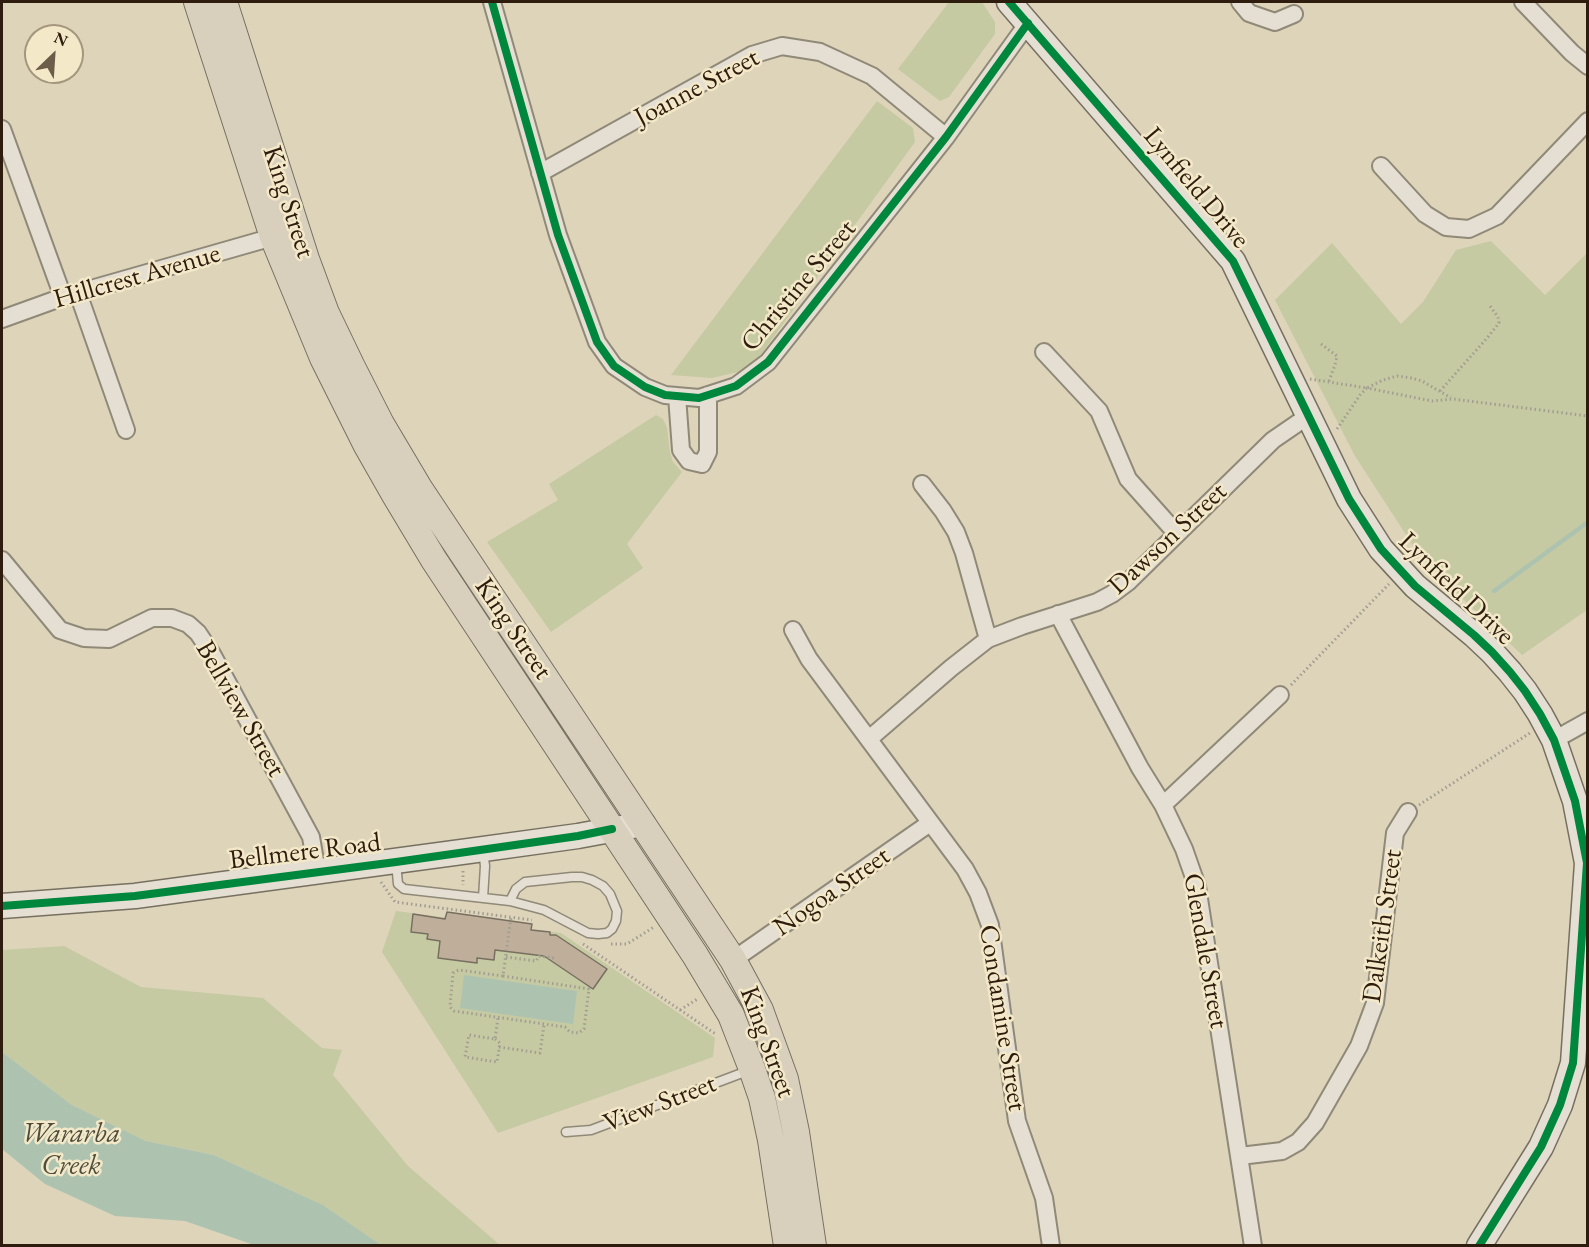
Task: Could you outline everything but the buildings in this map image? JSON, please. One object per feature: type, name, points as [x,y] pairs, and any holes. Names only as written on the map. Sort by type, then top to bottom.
[{"type":"main road","name":"King Street","points":[[197,2],[273,237],[340,393],[395,495],[434,560],[695,955],[731,1015],[762,1098],[771,1140],[787,1245]]},
{"type":"main road","name":"King Street","points":[[224,2],[306,260],[326,313],[381,424],[419,488],[733,960],[760,1010],[785,1079],[796,1132],[813,1245]]},
{"type":"street","name":"Christine Street","points":[[492,2],[558,235],[597,342],[614,366],[645,387],[665,395],[699,398],[736,386],[768,362],[946,137],[1028,23]]},
{"type":"street","name":"Lynfield Drive","points":[[1010,2],[1233,261],[1349,499],[1381,549],[1415,586],[1492,652],[1525,691],[1554,740],[1575,801],[1587,863],[1573,1063],[1560,1105],[1541,1147],[1479,1245]]},
{"type":"street","points":[[1240,2],[1249,12],[1275,22],[1294,14]]},
{"type":"street","points":[[1523,2],[1587,66]]},
{"type":"street","name":"Joanne Street","points":[[540,173],[752,55],[782,46],[820,52],[872,76],[946,137]]},
{"type":"street","points":[[1381,166],[1425,214],[1446,227],[1469,229],[1497,216],[1587,121]]},
{"type":"street","points":[[2,129],[126,430]]},
{"type":"street","name":"Hillcrest Avenue","points":[[2,319],[71,295],[273,237]]},
{"type":"street","points":[[1044,352],[1098,411],[1128,478],[1177,534]]},
{"type":"street","points":[[677,396],[681,450],[689,461],[702,464],[708,452],[708,395]]},
{"type":"street","name":"Dawson Street","points":[[869,739],[988,639],[1097,602],[1112,594],[1128,582],[1273,440],[1308,416]]},
{"type":"street","points":[[922,484],[956,532],[988,639]]},
{"type":"street","name":"Bellview Street","points":[[2,561],[60,630],[84,638],[109,639],[152,618],[172,618],[188,624],[198,633],[212,654],[311,837],[317,872]]},
{"type":"street","name":"Glendale Street","points":[[1058,614],[1135,758],[1163,805],[1184,849],[1197,886],[1254,1245]]},
{"type":"street","name":"Condamine Street","points":[[793,630],[809,659],[965,869],[978,893],[990,925],[1017,1121],[1044,1198],[1051,1245]]},
{"type":"street","points":[[1163,805],[1280,695]]},
{"type":"street","points":[[1554,740],[1587,721]]},
{"type":"street","name":"Dalkeith Street","points":[[1240,1156],[1282,1151],[1298,1142],[1315,1123],[1359,1046],[1375,1003],[1395,833],[1408,812]]},
{"type":"street","name":"Nogoa Street","points":[[733,960],[930,823]]},
{"type":"street","name":"Bellmere Road","points":[[2,906],[135,896],[396,862],[643,824]]},
{"type":"lane","points":[[483,849],[485,866],[483,898]]},
{"type":"lane","points":[[396,862],[398,884],[404,889],[510,901],[544,910],[588,933],[607,933],[616,921],[617,911],[610,894],[603,886],[582,878],[525,882],[516,889],[510,901]]},
{"type":"lane","name":"View Street","points":[[566,1132],[591,1130],[752,1069]]},
{"type":"path","points":[[1440,391],[1499,323],[1498,317],[1490,306]]},
{"type":"path","points":[[1321,344],[1337,356],[1329,381]]},
{"type":"path","points":[[1322,443],[1338,428],[1360,395],[1367,388],[1383,380],[1397,376],[1422,381],[1453,399]]},
{"type":"path","points":[[1308,378],[1432,401],[1453,399],[1587,416]]},
{"type":"path","points":[[1280,695],[1400,572]]},
{"type":"path","points":[[1408,812],[1531,732]]},
{"type":"path","points":[[381,882],[395,902],[532,920]]},
{"type":"path","points":[[503,976],[511,917]]},
{"type":"path","points":[[606,945],[627,944],[654,927]]},
{"type":"path","points":[[577,940],[718,1036]]},
{"type":"path","points":[[586,945],[596,945]]},
{"type":"path","points":[[506,957],[536,961],[539,957],[554,958]]},
{"type":"path","points":[[456,971],[503,976],[589,989],[584,1029],[579,1033],[570,1032],[566,1027],[454,1011],[450,1006],[453,973],[456,971]]},
{"type":"path","points":[[680,1010],[699,998]]},
{"type":"path","points":[[495,1039],[498,1018]]},
{"type":"path","points":[[499,1047],[540,1053],[544,1024]]},
{"type":"path","points":[[469,1035],[495,1039],[500,1043],[497,1062],[465,1057],[469,1035]]},
{"type":"shaded area","points":[[949,2],[982,2],[995,22],[995,34],[949,97],[940,101],[898,69]]},
{"type":"shaded area","points":[[877,101],[913,128],[915,142],[757,360],[738,372],[712,378],[671,375]]},
{"type":"shaded area","points":[[1491,241],[1545,295],[1587,253],[1587,610],[1522,655],[1423,561],[1355,456],[1275,300],[1332,243],[1401,324],[1423,302],[1456,250]]},
{"type":"shaded area","points":[[656,415],[663,419],[667,428],[673,462],[682,472],[627,544],[643,568],[551,632],[487,542],[558,500],[549,484]]},
{"type":"shaded area","points":[[396,911],[561,933],[715,1038],[713,1057],[498,1133],[382,952]]},
{"type":"shaded area","points":[[64,946],[141,987],[263,998],[322,1048],[342,1050],[333,1075],[408,1166],[500,1245],[381,1245],[323,1205],[214,1155],[146,1141],[72,1105],[2,1052],[2,950]]},
{"type":"water","points":[[464,975],[577,991],[573,1024],[460,1008]]},
{"type":"water","name":"Wararba Creek","points":[[2,1052],[72,1105],[146,1141],[214,1155],[323,1205],[381,1245],[254,1245],[185,1221],[115,1216],[45,1184],[2,1149]]},
{"type":"waterway","points":[[1494,591],[1588,522]]},
{"type":"cycle path","points":[[492,2],[558,235],[597,342],[614,366],[645,387],[665,395],[699,398],[736,386],[768,362],[946,137],[1028,23]]},
{"type":"cycle path","points":[[1009,2],[1233,261],[1349,499],[1381,549],[1415,586],[1492,652],[1525,691],[1554,740],[1575,801],[1587,863],[1573,1063],[1560,1105],[1541,1147],[1479,1246]]},
{"type":"cycle path","points":[[2,906],[135,896],[396,862],[612,829]]}]
